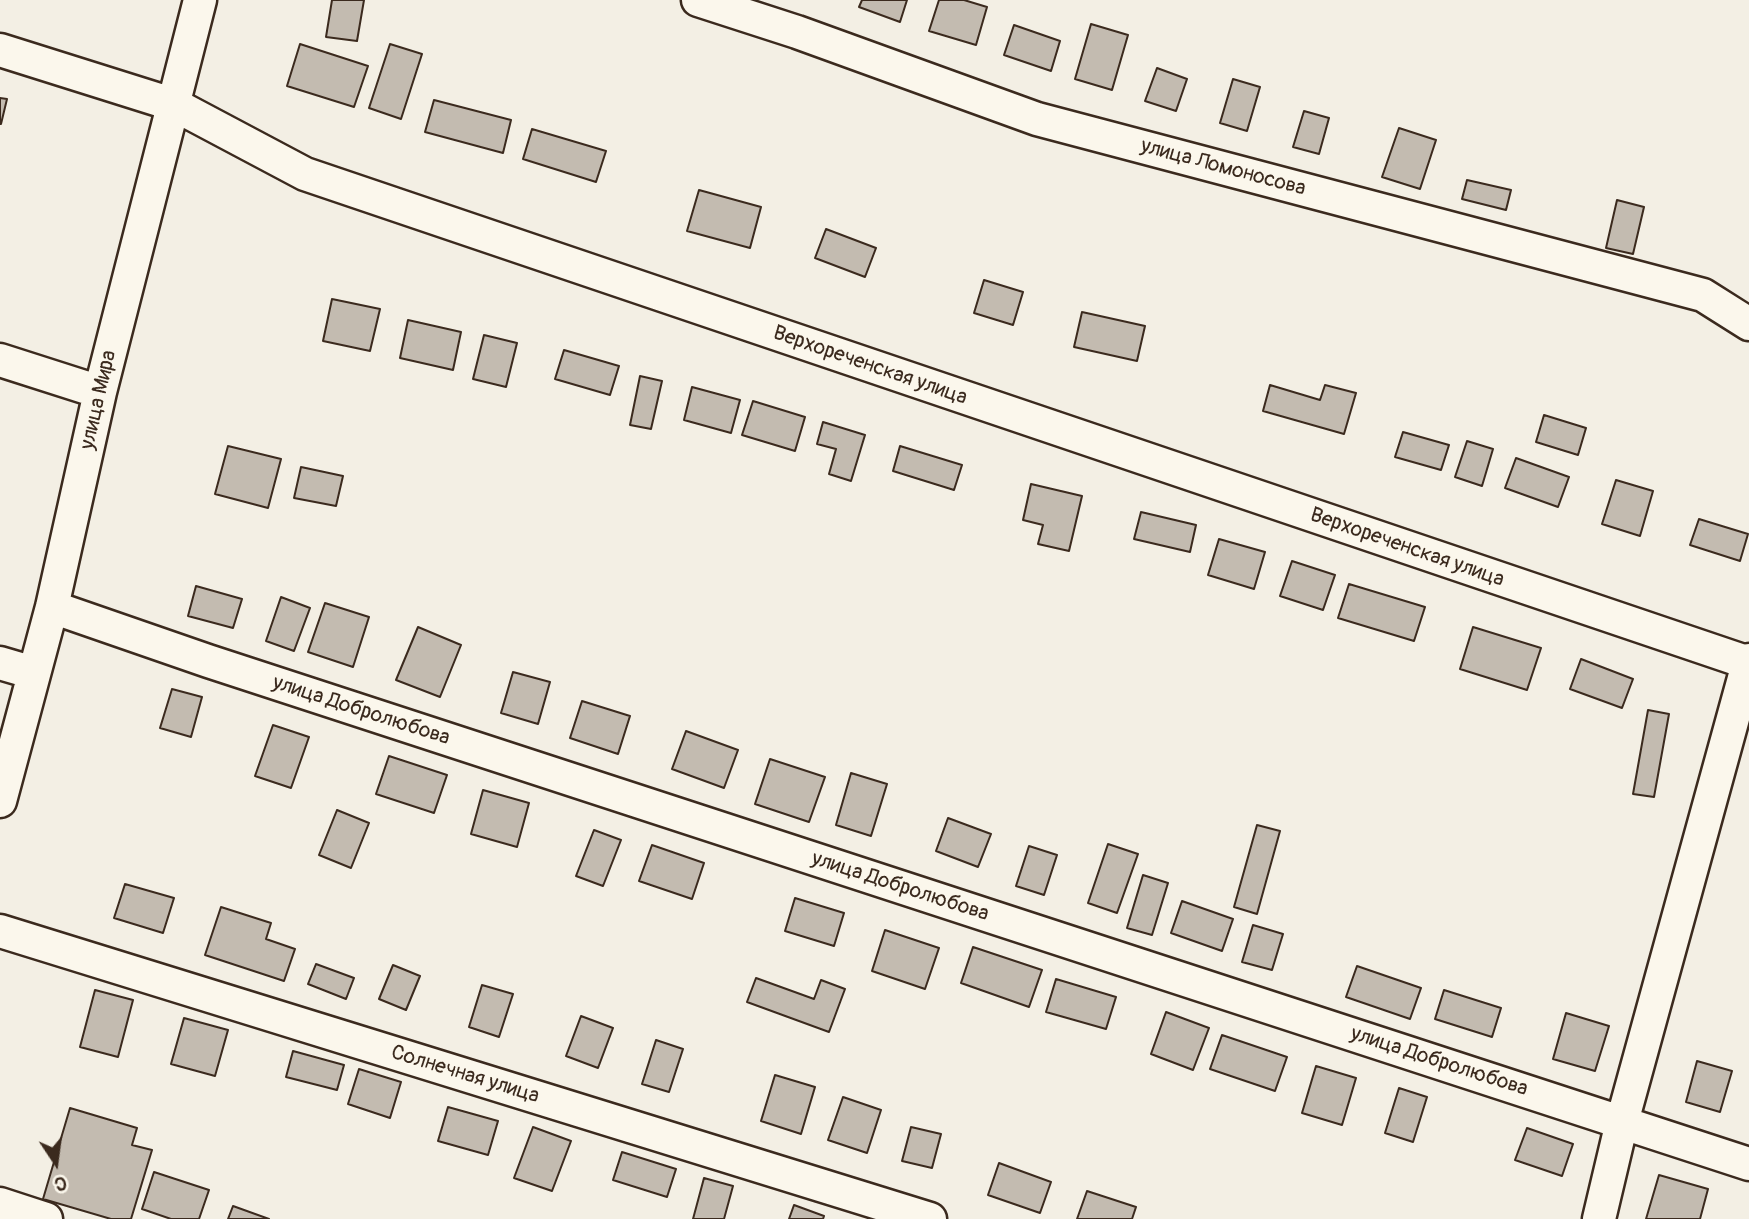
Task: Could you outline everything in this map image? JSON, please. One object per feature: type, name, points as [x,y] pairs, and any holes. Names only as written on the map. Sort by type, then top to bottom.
[{"type":"street","name":"улица Мира","points":[[0,801],[52,607],[100,392],[200,0]]},
{"type":"street","name":"улица Ломоносова","points":[[698,0],[797,32],[1037,119],[1703,295],[1749,324]]},
{"type":"street","name":"Верхореченская улица","points":[[0,50],[175,105],[305,174],[1749,662]]},
{"type":"street","points":[[0,360],[100,392]]},
{"type":"street","name":"улица Добролюбова","points":[[52,607],[208,661],[1749,1164]]},
{"type":"street","points":[[1599,1219],[1622,1122],[1749,662]]},
{"type":"street","points":[[0,663],[34,673]]},
{"type":"street","name":"Солнечная улица","points":[[0,932],[930,1219]]},
{"type":"street","points":[[0,1204],[46,1219]]},
{"type":"building","points":[[332,0],[364,0],[357,41],[326,37]]},
{"type":"building","points":[[862,0],[907,0],[900,22],[859,7]]},
{"type":"building","points":[[939,0],[964,0],[987,7],[976,45],[929,31]]},
{"type":"building","points":[[1091,24],[1128,35],[1112,90],[1075,79]]},
{"type":"building","points":[[1014,25],[1060,41],[1051,71],[1004,55]]},
{"type":"building","points":[[300,44],[368,66],[354,107],[287,86]]},
{"type":"building","points":[[390,44],[422,54],[401,119],[369,108]]},
{"type":"building","points":[[1157,68],[1187,79],[1176,111],[1145,101]]},
{"type":"building","points":[[1233,79],[1260,87],[1247,131],[1220,123]]},
{"type":"building","points":[[0,98],[7,99],[1,124],[0,124]]},
{"type":"building","points":[[434,100],[511,120],[503,153],[425,132]]},
{"type":"building","points":[[1304,111],[1329,118],[1319,154],[1293,147]]},
{"type":"building","points":[[1399,128],[1436,140],[1420,189],[1382,177]]},
{"type":"building","points":[[532,129],[606,151],[596,182],[523,159]]},
{"type":"building","points":[[1467,180],[1511,190],[1506,210],[1462,199]]},
{"type":"building","points":[[699,190],[761,207],[750,248],[687,231]]},
{"type":"building","points":[[1617,200],[1644,207],[1633,254],[1606,248]]},
{"type":"building","points":[[826,229],[876,248],[865,277],[815,258]]},
{"type":"building","points":[[984,280],[1023,292],[1013,325],[974,313]]},
{"type":"building","points":[[332,299],[380,309],[370,351],[323,341]]},
{"type":"building","points":[[1082,312],[1145,326],[1137,361],[1074,347]]},
{"type":"building","points":[[408,320],[461,332],[453,370],[400,358]]},
{"type":"building","points":[[484,335],[517,343],[506,387],[473,379]]},
{"type":"building","points":[[564,350],[619,366],[610,395],[555,379]]},
{"type":"building","points":[[640,376],[662,381],[651,429],[630,425]]},
{"type":"building","points":[[1270,385],[1320,400],[1325,385],[1356,393],[1344,434],[1263,411]]},
{"type":"building","points":[[692,387],[740,400],[731,433],[684,420]]},
{"type":"building","points":[[753,401],[805,417],[795,451],[742,435]]},
{"type":"building","points":[[1544,415],[1586,428],[1578,455],[1536,442]]},
{"type":"building","points":[[823,422],[865,435],[851,481],[829,474],[836,449],[817,444]]},
{"type":"building","points":[[1403,432],[1449,445],[1441,470],[1395,457]]},
{"type":"building","points":[[1467,441],[1493,449],[1482,486],[1455,477]]},
{"type":"building","points":[[228,446],[281,459],[268,508],[215,494]]},
{"type":"building","points":[[900,446],[962,465],[954,490],[893,471]]},
{"type":"building","points":[[1516,458],[1569,477],[1558,507],[1505,488]]},
{"type":"building","points":[[301,467],[343,476],[336,506],[294,498]]},
{"type":"building","points":[[1616,480],[1653,491],[1640,536],[1602,524]]},
{"type":"building","points":[[1031,484],[1082,496],[1069,551],[1038,544],[1043,525],[1023,520]]},
{"type":"building","points":[[1141,512],[1196,525],[1190,552],[1134,539]]},
{"type":"building","points":[[1699,519],[1748,534],[1740,561],[1690,545]]},
{"type":"building","points":[[1219,539],[1265,552],[1254,589],[1208,575]]},
{"type":"building","points":[[1292,561],[1335,575],[1323,610],[1280,596]]},
{"type":"building","points":[[1349,584],[1425,607],[1414,641],[1338,618]]},
{"type":"building","points":[[196,586],[242,599],[233,628],[188,616]]},
{"type":"building","points":[[281,597],[310,608],[294,651],[266,641]]},
{"type":"building","points":[[325,603],[369,617],[353,667],[308,652]]},
{"type":"building","points":[[418,627],[461,645],[440,697],[396,680]]},
{"type":"building","points":[[1473,627],[1541,648],[1527,690],[1460,669]]},
{"type":"building","points":[[1581,659],[1633,679],[1622,708],[1570,689]]},
{"type":"building","points":[[513,672],[550,682],[538,724],[501,713]]},
{"type":"building","points":[[172,689],[202,697],[191,737],[160,728]]},
{"type":"building","points":[[582,701],[630,716],[618,754],[570,738]]},
{"type":"building","points":[[1648,710],[1669,714],[1654,797],[1633,794]]},
{"type":"building","points":[[273,725],[309,737],[291,788],[255,776]]},
{"type":"building","points":[[686,731],[738,750],[724,788],[672,769]]},
{"type":"building","points":[[389,756],[447,775],[434,813],[376,794]]},
{"type":"building","points":[[770,759],[825,777],[809,822],[755,804]]},
{"type":"building","points":[[851,773],[887,784],[871,836],[836,825]]},
{"type":"building","points":[[483,790],[529,803],[517,847],[471,834]]},
{"type":"building","points":[[337,810],[369,823],[351,868],[319,855]]},
{"type":"building","points":[[948,818],[991,834],[978,867],[936,851]]},
{"type":"building","points":[[1257,825],[1280,831],[1257,914],[1234,907]]},
{"type":"building","points":[[594,830],[621,840],[603,886],[576,876]]},
{"type":"building","points":[[1108,844],[1138,854],[1117,913],[1088,903]]},
{"type":"building","points":[[652,845],[704,863],[692,899],[639,881]]},
{"type":"building","points":[[1029,846],[1057,855],[1044,895],[1016,886]]},
{"type":"building","points":[[1143,875],[1168,883],[1152,935],[1127,928]]},
{"type":"building","points":[[125,884],[174,898],[163,933],[114,918]]},
{"type":"building","points":[[795,898],[844,913],[834,946],[785,931]]},
{"type":"building","points":[[1182,901],[1233,919],[1222,951],[1171,933]]},
{"type":"building","points":[[221,907],[271,923],[266,939],[295,949],[284,981],[205,955]]},
{"type":"building","points":[[1253,925],[1283,934],[1272,970],[1242,962]]},
{"type":"building","points":[[885,930],[939,948],[925,989],[872,971]]},
{"type":"building","points":[[973,947],[1042,970],[1029,1007],[961,983]]},
{"type":"building","points":[[316,964],[354,978],[346,999],[308,984]]},
{"type":"building","points":[[393,965],[420,976],[406,1010],[379,999]]},
{"type":"building","points":[[1357,966],[1421,988],[1410,1019],[1346,997]]},
{"type":"building","points":[[756,978],[814,999],[821,980],[845,989],[829,1032],[747,1002]]},
{"type":"building","points":[[1056,979],[1116,997],[1106,1029],[1046,1012]]},
{"type":"building","points":[[482,985],[513,994],[499,1037],[469,1027]]},
{"type":"building","points":[[95,990],[133,1000],[118,1057],[80,1047]]},
{"type":"building","points":[[1444,990],[1501,1008],[1492,1037],[1435,1019]]},
{"type":"building","points":[[1166,1012],[1209,1028],[1193,1070],[1151,1054]]},
{"type":"building","points":[[1566,1013],[1609,1026],[1595,1071],[1553,1059]]},
{"type":"building","points":[[581,1016],[613,1028],[598,1068],[566,1056]]},
{"type":"building","points":[[184,1018],[228,1030],[215,1076],[171,1064]]},
{"type":"building","points":[[1222,1035],[1287,1057],[1275,1091],[1210,1069]]},
{"type":"building","points":[[656,1040],[683,1049],[669,1092],[642,1084]]},
{"type":"building","points":[[293,1051],[344,1065],[337,1090],[286,1077]]},
{"type":"building","points":[[1697,1061],[1732,1071],[1720,1112],[1686,1102]]},
{"type":"building","points":[[1316,1066],[1356,1078],[1342,1125],[1302,1113]]},
{"type":"building","points":[[359,1069],[401,1082],[390,1118],[348,1104]]},
{"type":"building","points":[[775,1075],[815,1087],[801,1134],[761,1121]]},
{"type":"building","points":[[1399,1088],[1427,1097],[1413,1142],[1385,1133]]},
{"type":"building","points":[[843,1097],[881,1110],[867,1153],[828,1140]]},
{"type":"building","points":[[448,1107],[498,1121],[488,1155],[438,1141]]},
{"type":"building","points":[[70,1108],[137,1128],[132,1145],[152,1150],[131,1219],[111,1219],[43,1199]]},
{"type":"building","points":[[533,1127],[571,1141],[552,1191],[514,1178]]},
{"type":"building","points":[[911,1127],[941,1134],[932,1168],[902,1161]]},
{"type":"building","points":[[1527,1128],[1573,1144],[1562,1176],[1515,1160]]},
{"type":"building","points":[[622,1152],[676,1169],[667,1197],[613,1180]]},
{"type":"building","points":[[999,1163],[1051,1182],[1040,1213],[988,1195]]},
{"type":"building","points":[[154,1172],[209,1190],[199,1219],[171,1219],[142,1209]]},
{"type":"building","points":[[1659,1175],[1708,1189],[1700,1219],[1646,1219]]},
{"type":"building","points":[[704,1178],[733,1186],[724,1219],[693,1219]]},
{"type":"building","points":[[1087,1191],[1136,1207],[1132,1219],[1077,1219]]},
{"type":"building","points":[[794,1205],[824,1216],[823,1219],[789,1219]]},
{"type":"building","points":[[233,1206],[269,1219],[228,1219]]}]
